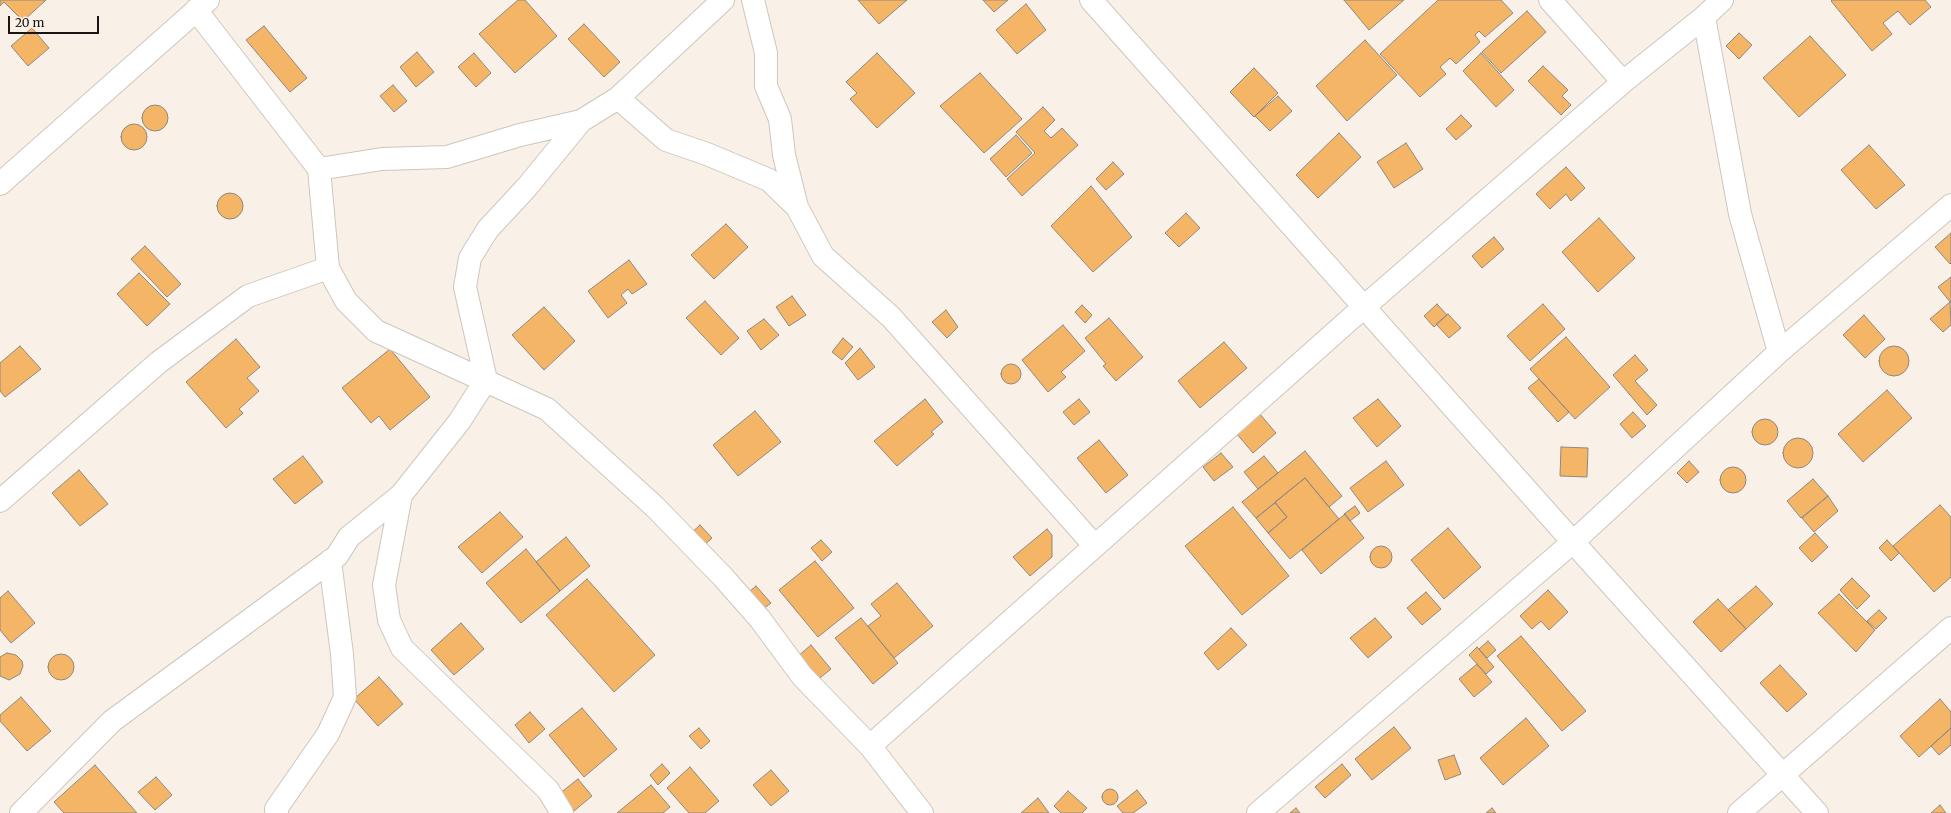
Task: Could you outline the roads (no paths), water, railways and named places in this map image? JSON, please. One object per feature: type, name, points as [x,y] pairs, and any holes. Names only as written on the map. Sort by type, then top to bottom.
[{"type":"street","points":[[20,813],[112,721],[337,556],[349,538],[401,495],[459,422],[486,380],[465,287],[470,258],[488,229],[527,187],[581,121],[618,98],[723,0]]},
{"type":"street","points":[[753,0],[766,54],[766,86],[780,119],[784,155],[797,207],[824,256],[891,317],[1094,545]]},
{"type":"street","points":[[1091,0],[1365,306],[1573,542],[1817,813]]},
{"type":"street","points":[[1550,0],[1623,82]]},
{"type":"street","points":[[870,746],[1094,545],[1365,306],[1623,82],[1704,17],[1722,0]]},
{"type":"street","points":[[0,184],[156,48],[202,5],[319,168],[328,268],[346,301],[376,331],[547,409],[655,507],[729,583],[760,619],[802,676],[870,746],[922,813]]},
{"type":"street","points":[[1704,17],[1740,214],[1779,352]]},
{"type":"street","points":[[618,98],[666,140],[708,154],[769,180],[797,207]]},
{"type":"street","points":[[319,168],[382,158],[447,157],[520,135],[581,121]]},
{"type":"street","points":[[1258,813],[1573,542],[1779,352],[1951,205]]},
{"type":"street","points":[[0,501],[159,362],[248,296],[328,268]]},
{"type":"street","points":[[401,495],[384,585],[390,620],[402,648],[548,790],[562,813]]},
{"type":"street","points":[[277,813],[276,809],[328,734],[345,698],[342,654],[330,561]]},
{"type":"street","points":[[1739,813],[1951,628]]}]
